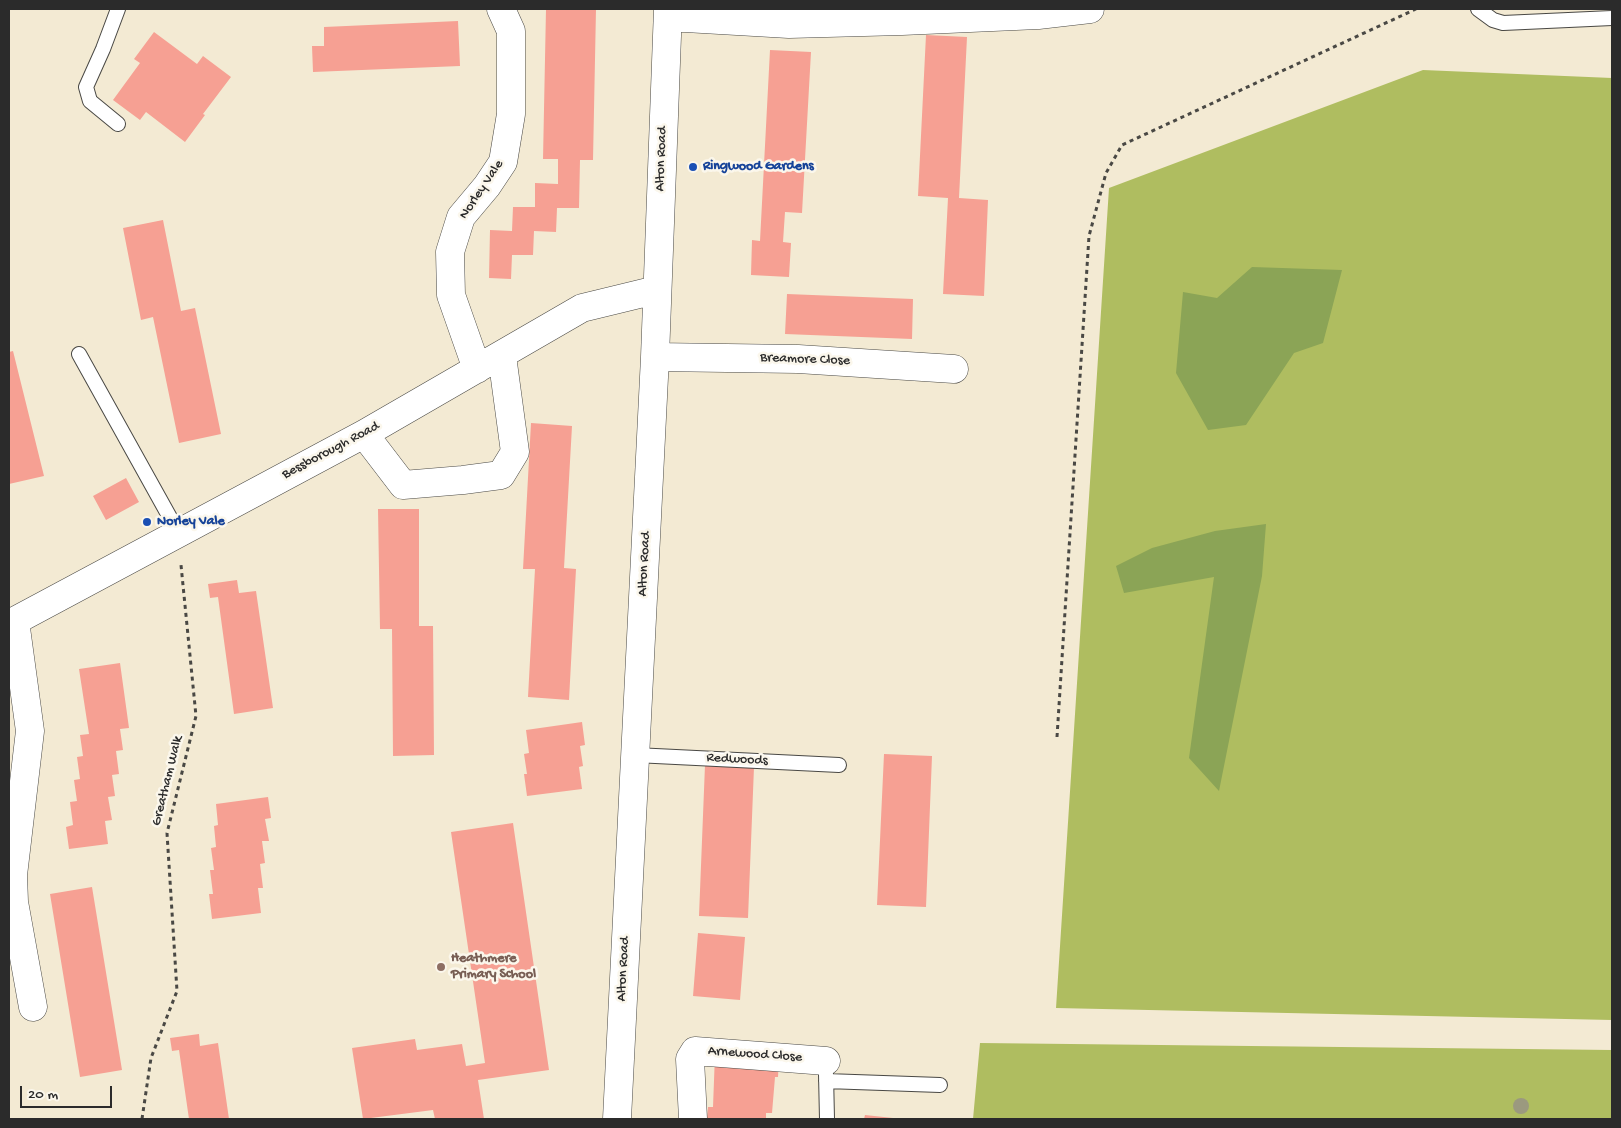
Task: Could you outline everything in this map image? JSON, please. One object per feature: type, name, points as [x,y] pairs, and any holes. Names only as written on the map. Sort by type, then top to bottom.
[{"type":"street","name":"Norley Vale","points":[[477,368],[451,295],[450,252],[461,217],[487,186],[503,162],[511,114],[510,31],[501,9]]},
{"type":"street","points":[[668,13],[789,24],[1009,16],[1090,9]]},
{"type":"street","name":"Alton Road","points":[[617,1119],[655,357],[656,290],[668,13]]},
{"type":"street","name":"Bessborough Road","points":[[12,622],[364,434],[477,368],[502,356],[582,308],[656,290]]},
{"type":"street","points":[[364,434],[403,485],[501,475],[515,452],[502,356]]},
{"type":"street","name":"Breamore Close","points":[[655,357],[798,359],[954,368]]},
{"type":"street","points":[[12,622],[30,731],[11,903],[33,1006]]},
{"type":"street","name":"Arnewood Close","points":[[693,1119],[690,1059],[695,1051],[826,1071]]},
{"type":"lane","points":[[118,9],[86,87],[90,101],[118,124]]},
{"type":"lane","points":[[1478,9],[1493,20],[1503,23],[1612,18]]},
{"type":"lane","points":[[79,354],[178,532]]},
{"type":"lane","name":"Redwoods","points":[[635,755],[839,765]]},
{"type":"lane","points":[[827,1119],[826,1071],[940,1085]]},
{"type":"path","points":[[1057,737],[1089,236],[1106,173],[1122,145],[1416,9]]},
{"type":"path","name":"Greatham Walk","points":[[142,1119],[151,1058],[178,990],[166,834],[196,716],[178,532]]},
{"type":"green space","points":[[1423,70],[1612,78],[1612,1020],[1056,1008],[1109,188]]},
{"type":"green space","points":[[1252,267],[1342,270],[1323,343],[1294,353],[1246,425],[1208,430],[1176,373],[1183,292],[1217,298]]},
{"type":"green space","points":[[1266,524],[1262,576],[1219,791],[1189,758],[1214,577],[1124,593],[1116,566],[1152,548],[1215,531]]},
{"type":"green space","points":[[980,1043],[1612,1050],[1612,1119],[973,1119]]},
{"type":"building","points":[[546,9],[596,9],[593,160],[580,160],[579,208],[557,208],[556,232],[534,231],[533,255],[512,255],[511,279],[489,278],[490,230],[512,231],[513,207],[535,207],[535,183],[558,184],[558,159],[543,159]]},
{"type":"building","points":[[458,21],[460,66],[313,72],[312,46],[324,46],[324,27]]},
{"type":"building","points":[[154,32],[197,64],[203,56],[231,77],[185,142],[146,112],[140,120],[113,100],[140,63],[134,59]]},
{"type":"building","points":[[926,35],[967,37],[959,198],[988,200],[984,296],[943,294],[948,198],[918,196]]},
{"type":"building","points":[[770,50],[811,52],[802,213],[785,212],[783,242],[791,243],[789,277],[751,275],[752,240],[760,241]]},
{"type":"building","points":[[163,220],[181,311],[195,308],[221,434],[179,443],[153,317],[141,320],[123,228]]},
{"type":"building","points":[[787,294],[913,299],[912,339],[785,334]]},
{"type":"building","points":[[13,351],[44,476],[9,484],[9,352]]},
{"type":"building","points":[[531,423],[572,426],[564,568],[576,569],[569,700],[528,697],[535,569],[523,569]]},
{"type":"building","points":[[126,478],[139,502],[106,520],[93,496]]},
{"type":"building","points":[[378,509],[419,509],[419,626],[433,626],[434,755],[393,756],[392,629],[380,629]]},
{"type":"building","points":[[237,580],[239,593],[256,591],[273,708],[234,714],[218,597],[210,598],[208,584]]},
{"type":"building","points":[[120,663],[129,728],[120,729],[123,750],[116,751],[119,774],[112,775],[115,796],[108,797],[112,820],[105,821],[108,844],[69,849],[66,827],[73,825],[70,802],[77,801],[74,780],[80,779],[77,757],[83,756],[80,735],[89,734],[79,669]]},
{"type":"building","points":[[582,722],[585,745],[580,746],[583,766],[579,767],[582,789],[527,796],[524,774],[527,774],[524,754],[529,753],[526,730]]},
{"type":"building","points":[[884,754],[932,756],[926,907],[877,905]]},
{"type":"building","points":[[705,765],[754,767],[748,918],[699,916]]},
{"type":"building","points":[[268,797],[271,818],[265,819],[269,841],[262,841],[265,863],[260,864],[263,888],[258,888],[261,913],[212,919],[209,894],[213,894],[210,870],[214,870],[211,848],[216,847],[214,826],[218,825],[216,804]]},
{"type":"building","points":[[513,823],[549,1070],[478,1080],[484,1119],[435,1119],[433,1110],[363,1119],[352,1048],[415,1039],[417,1050],[462,1044],[466,1066],[485,1063],[451,832]]},
{"type":"building","points":[[92,887],[122,1070],[80,1077],[50,894]]},
{"type":"building","points":[[698,933],[745,937],[740,1000],[693,996]]},
{"type":"building","points":[[199,1034],[200,1046],[218,1043],[229,1119],[189,1119],[179,1050],[172,1051],[170,1038]]},
{"type":"building","points":[[715,1054],[779,1058],[778,1077],[775,1077],[772,1113],[766,1113],[766,1119],[707,1119],[708,1107],[713,1107]]},
{"type":"building","points":[[865,1115],[893,1118],[893,1119],[864,1119]]},
{"type":"place","name":"Ringwood Gardens","points":[[693,167]]},
{"type":"place","name":"Norley Vale","points":[[147,522]]},
{"type":"place","name":"Heathmere Primary School","points":[[441,967]]}]
